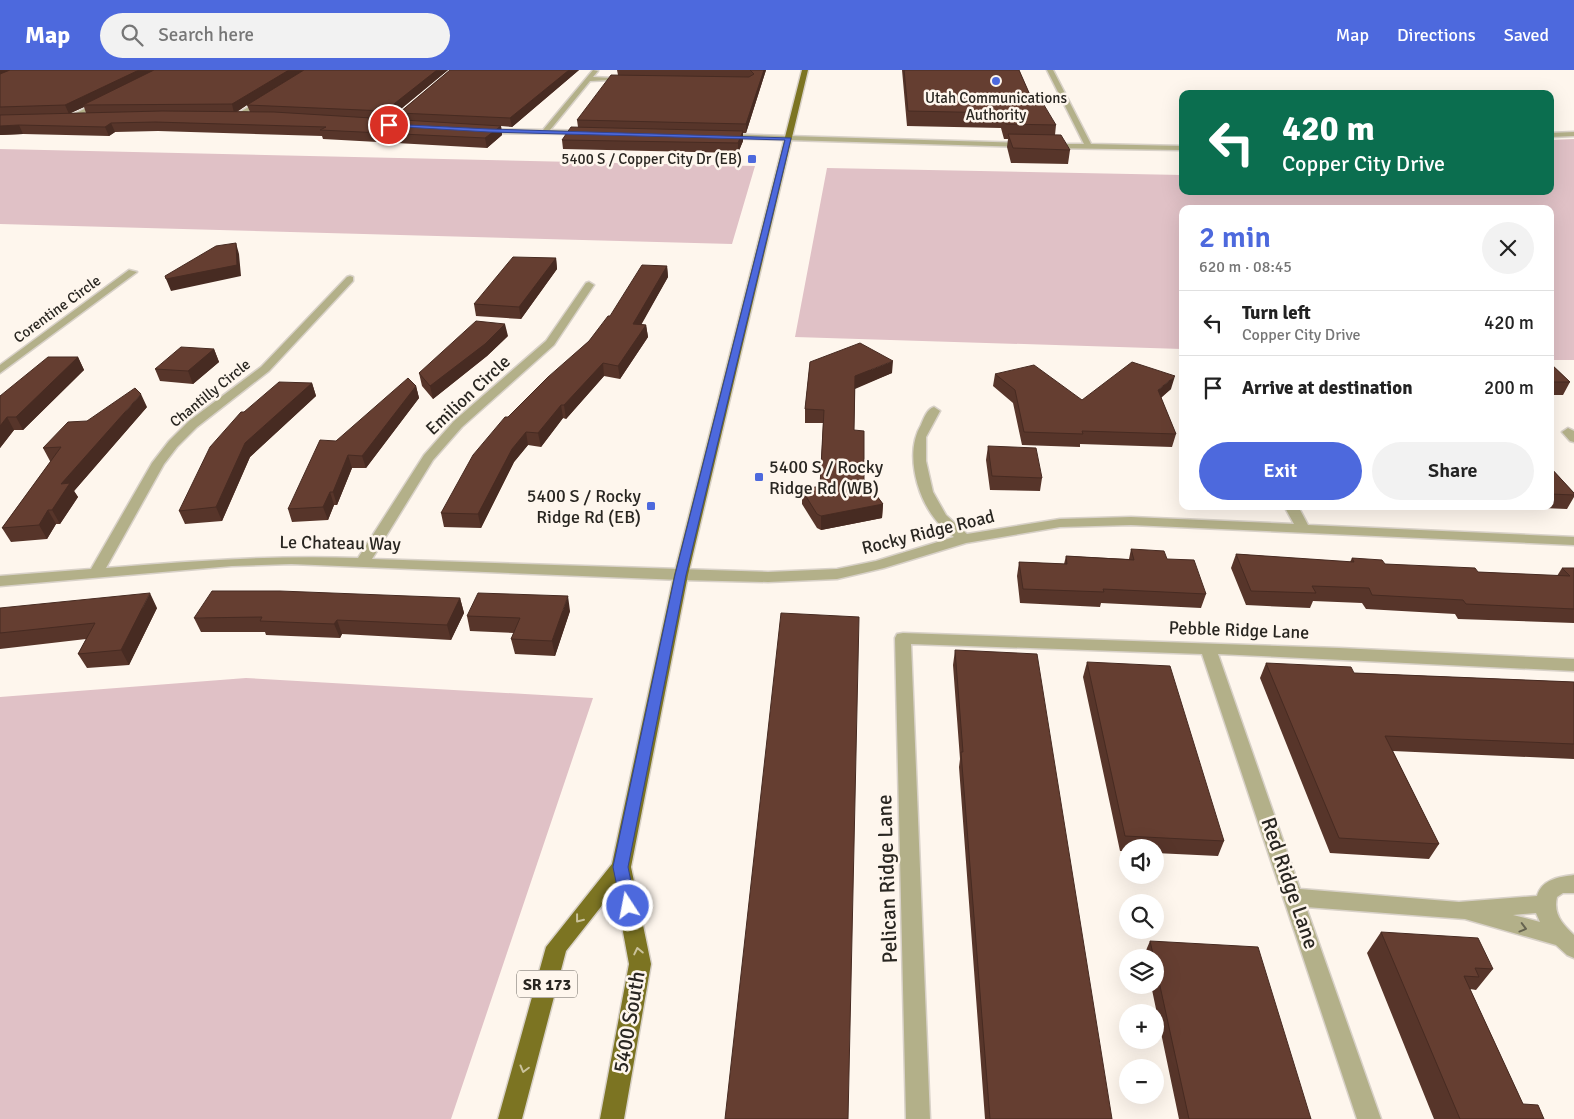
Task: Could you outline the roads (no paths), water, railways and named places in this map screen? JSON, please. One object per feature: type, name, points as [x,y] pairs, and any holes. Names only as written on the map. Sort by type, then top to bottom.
[{"type":"main road","name":"5400 South","points":[[612,1119],[640,964],[621,867],[680,575],[805,70]]},
{"type":"main road","name":"5400 South","points":[[510,1119],[557,947],[621,867]]},
{"type":"street","points":[[545,132],[596,70]]},
{"type":"street","points":[[1050,70],[1088,146]]},
{"type":"street","points":[[589,78],[640,80]]},
{"type":"street","points":[[68,118],[114,96]]},
{"type":"street","points":[[237,116],[269,96]]},
{"type":"street","points":[[227,116],[252,116]]},
{"type":"street","points":[[60,119],[87,118]]},
{"type":"street","points":[[475,130],[595,133]]},
{"type":"street","points":[[1554,135],[1574,134]]},
{"type":"street","points":[[714,136],[1033,145]]},
{"type":"street","points":[[1042,146],[1179,148]]},
{"type":"street","name":"Corentine Circle","points":[[0,370],[132,272]]},
{"type":"street","name":"Chantilly Circle","points":[[96,573],[158,464],[173,444],[193,424],[265,369],[350,279]]},
{"type":"street","name":"Emilion Circle","points":[[363,562],[428,458],[458,424],[550,343],[589,284]]},
{"type":"street","points":[[934,411],[920,437],[920,461],[926,492],[940,517],[964,538]]},
{"type":"street","points":[[1293,510],[1303,529]]},
{"type":"street","name":"Rocky Ridge Road","points":[[680,575],[768,576],[837,574],[878,565],[964,538],[1060,523],[1130,521],[1574,541]]},
{"type":"street","name":"Le Chateau Way","points":[[0,581],[232,562],[363,562],[680,575]]},
{"type":"street","name":"Pebble Ridge Lane","points":[[904,638],[1574,665]]},
{"type":"street","name":"Pelican Ridge Lane","points":[[904,638],[918,1119]]},
{"type":"street","name":"Red Ridge Lane","points":[[1208,649],[1370,1119]]},
{"type":"street","points":[[1568,943],[1547,918],[1544,904],[1548,892],[1560,885],[1574,884]]},
{"type":"street","points":[[1295,897],[1459,911],[1544,904]]},
{"type":"street","points":[[1459,911],[1568,943]]},
{"type":"place","name":"Utah Communications Authority","points":[[996,81]]},
{"type":"place","name":"5400 S / Copper City Dr (EB)","points":[[752,159]]},
{"type":"place","name":"5400 S / Rocky Ridge Rd (WB)","points":[[759,477]]},
{"type":"place","name":"5400 S / Rocky Ridge Rd (EB)","points":[[651,506]]}]
